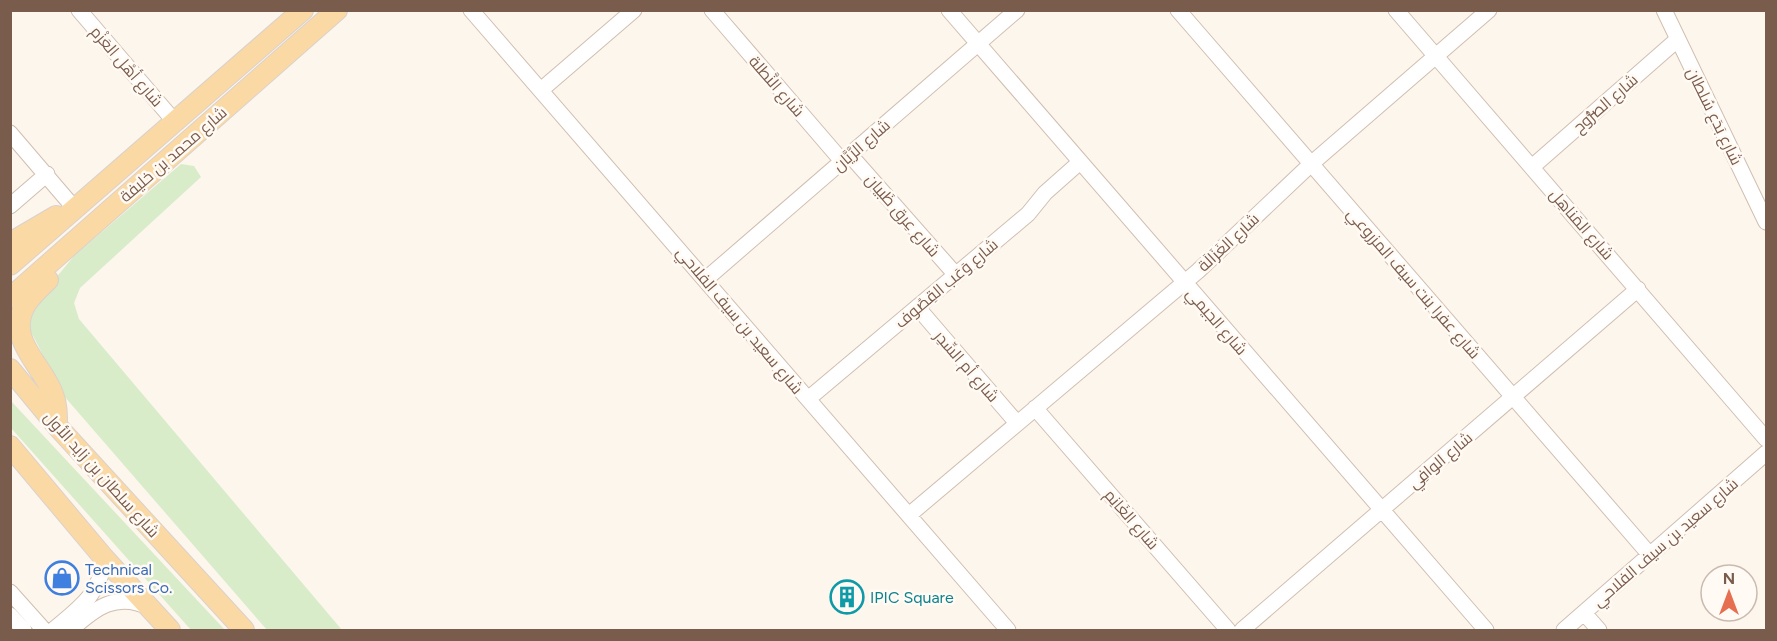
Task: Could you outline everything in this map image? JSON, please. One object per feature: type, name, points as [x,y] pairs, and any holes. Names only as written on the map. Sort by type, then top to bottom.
[{"type":"main road","name":"شارع محمد بن خليفة","points":[[10,265],[303,10]]},
{"type":"main road","name":"شارع محمد بن خليفة","points":[[10,298],[336,10]]},
{"type":"main road","points":[[10,243],[44,221],[75,209]]},
{"type":"main road","points":[[57,426],[53,394],[23,344],[20,324],[26,304],[75,251],[91,226]]},
{"type":"main road","name":"شارع سلطان بن زايد الأول","points":[[10,369],[57,426],[244,630]]},
{"type":"main road","points":[[13,450],[104,558],[170,630]]},
{"type":"street","name":"شارع أهْل العَزْم","points":[[79,10],[175,122]]},
{"type":"street","name":"شارع سعيد بن سيف الفلاحي","points":[[471,10],[1008,630]]},
{"type":"street","points":[[542,90],[634,10]]},
{"type":"street","name":"شارع النَّطلة","points":[[712,10],[846,158]]},
{"type":"street","name":"شارع الجيمي","points":[[948,10],[1486,630]]},
{"type":"street","name":"شارع الرَّيَّان","points":[[706,279],[1017,10]]},
{"type":"street","name":"شارع عفرا بنت سيف المزروعي","points":[[1178,10],[1650,555]]},
{"type":"street","name":"شارع المَناهِل","points":[[1396,10],[1767,439]]},
{"type":"street","name":"شارع الغَزَالَة","points":[[909,515],[1184,282],[1311,164],[1489,10]]},
{"type":"street","name":"شارع بَدَع سُلطان","points":[[1664,10],[1767,222]]},
{"type":"street","name":"شارع الصُّرُوح","points":[[1532,167],[1678,39]]},
{"type":"street","points":[[10,133],[75,209]]},
{"type":"street","name":"شارع عِرق ظَبيان","points":[[846,158],[956,276]]},
{"type":"street","name":"شارع وَعَب القِصُوف","points":[[808,399],[1028,214],[1045,193],[1080,162]]},
{"type":"street","points":[[10,206],[47,174]]},
{"type":"street","name":"شارع الوافِي","points":[[1242,630],[1638,289]]},
{"type":"street","name":"شارع أم السِّدِر","points":[[918,308],[1017,423]]},
{"type":"street","name":"شارع الغَانِم","points":[[1035,408],[1228,630]]},
{"type":"street","name":"شارع سعيد بن سيف الفلاحي","points":[[1564,630],[1767,453]]},
{"type":"street","points":[[53,630],[95,592],[102,575],[104,558]]},
{"type":"street","points":[[10,592],[44,630]]},
{"type":"street","points":[[71,630],[103,604],[132,601],[150,609]]},
{"type":"street","points":[[1584,613],[1599,630]]},
{"type":"street","points":[[10,615],[24,630]]},
{"type":"green space","points":[[181,164],[194,166],[201,177],[80,288],[74,303],[79,319],[342,630],[267,630],[64,396],[27,324],[29,310],[74,256]]},
{"type":"green space","points":[[11,401],[225,630],[191,630],[11,428]]},
{"type":"place","name":"Technical Scissors Co.","points":[[62,578]]},
{"type":"place","name":"IPIC Square","points":[[847,597]]}]
